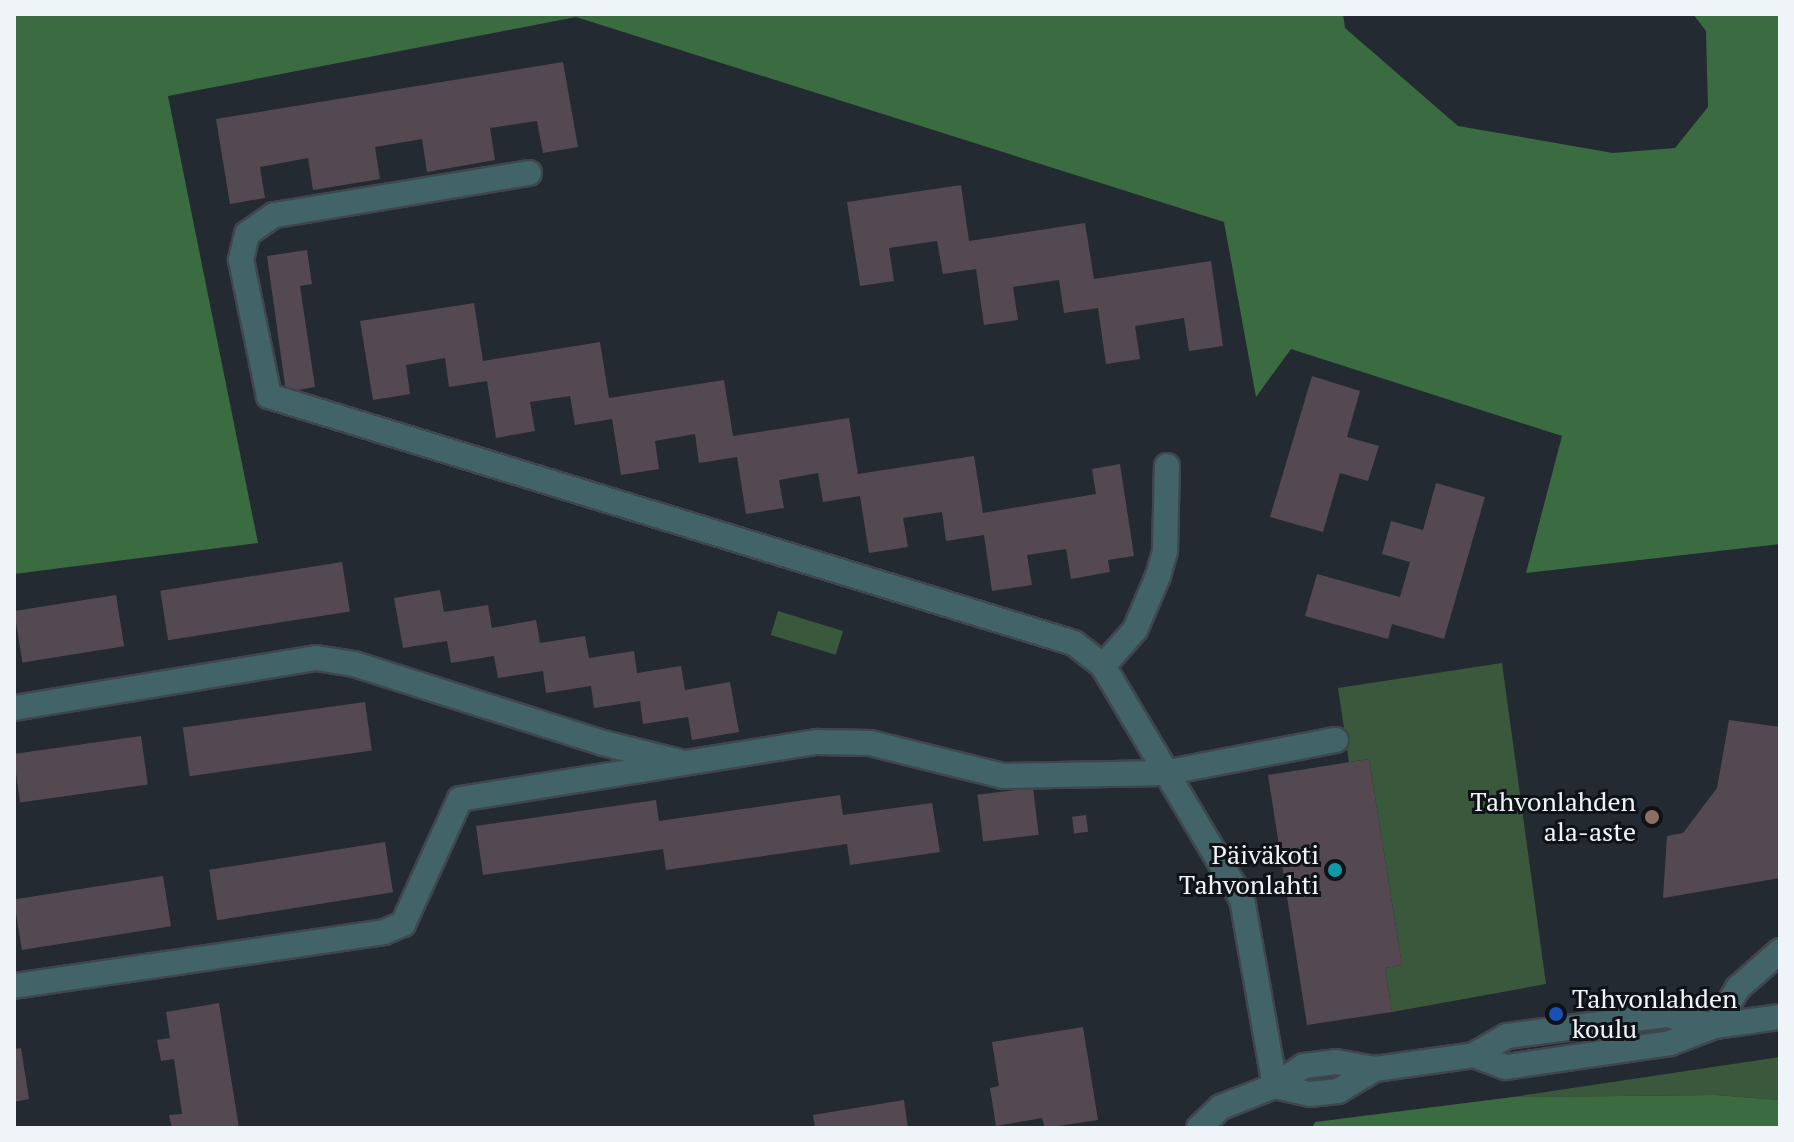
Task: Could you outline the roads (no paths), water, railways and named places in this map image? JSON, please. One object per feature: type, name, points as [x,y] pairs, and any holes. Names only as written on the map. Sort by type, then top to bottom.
[{"type":"street","points":[[529,173],[274,215],[247,234],[243,275],[269,396],[1074,643],[1103,666],[1164,773],[1242,899],[1275,1086]]},
{"type":"street","points":[[1103,666],[1135,630],[1158,576],[1165,551],[1167,466]]},
{"type":"street","points":[[14,708],[316,658],[354,664],[682,763]]},
{"type":"street","points":[[14,986],[384,932],[403,924],[460,799],[817,742],[870,743],[1003,776],[1164,773],[1336,740]]},
{"type":"street","points":[[1715,1026],[1738,988],[1780,951]]},
{"type":"street","points":[[1199,1128],[1241,1095],[1275,1086],[1310,1094],[1338,1091],[1375,1069],[1474,1055],[1507,1036],[1666,1015],[1715,1026],[1780,1017]]},
{"type":"place","name":"Tahvonlahden ala-aste","points":[[1652,817]]},
{"type":"place","name":"Päiväkoti Tahvonlahti","points":[[1335,870]]},
{"type":"place","name":"Tahvonlahden koulu","points":[[1556,1014]]}]
